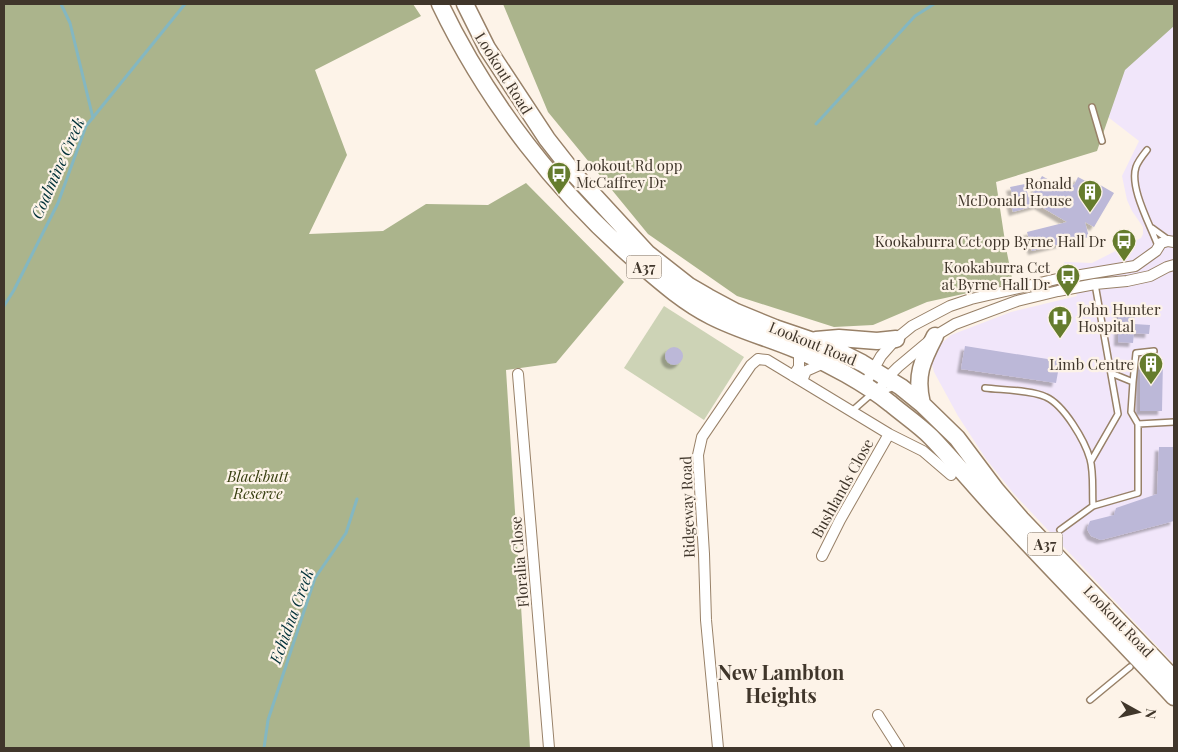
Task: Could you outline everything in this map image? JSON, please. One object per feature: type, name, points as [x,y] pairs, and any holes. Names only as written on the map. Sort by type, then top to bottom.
[{"type":"highway","name":"Lookout Road","points":[[440,4],[464,48],[506,115],[539,161],[584,211],[622,248],[675,292],[710,315],[799,350],[824,363],[871,390],[931,437],[1006,520],[1174,697]]},
{"type":"highway","points":[[450,4],[464,48]]},
{"type":"highway","name":"Lookout Road","points":[[465,4],[477,30],[546,139],[576,176],[647,253],[689,286],[736,312],[828,346],[880,373],[922,404],[958,438],[996,490],[1021,518],[1174,679]]},
{"type":"highway","points":[[922,404],[919,390],[919,372],[935,336]]},
{"type":"highway","points":[[814,341],[839,338],[876,342],[896,339]]},
{"type":"street","points":[[871,390],[880,373],[881,356],[896,339],[912,326],[950,306],[971,299],[1056,279],[1136,266],[1163,242],[1172,241]]},
{"type":"street","points":[[1157,249],[1158,261],[1172,266]]},
{"type":"street","points":[[871,390],[880,373],[955,324],[1017,301],[1095,284],[1127,281],[1150,276],[1172,266]]},
{"type":"street","name":"Lookout Road","points":[[797,378],[799,350]]},
{"type":"street","name":"Ridgeway Road","points":[[718,748],[706,620],[698,455],[702,438],[751,365],[758,359],[767,360],[889,434],[923,451],[951,475]]},
{"type":"street","name":"Lookout Road","points":[[797,378],[806,371],[824,363]]},
{"type":"street","name":"Floralia Close","points":[[518,374],[549,748]]},
{"type":"street","name":"Bushlands Close","points":[[822,556],[840,520],[889,434]]},
{"type":"street","points":[[878,715],[899,748]]},
{"type":"lane","points":[[1092,107],[1102,141]]},
{"type":"lane","points":[[1147,150],[1136,168],[1136,183],[1141,207],[1152,228],[1157,249]]},
{"type":"lane","points":[[1152,228],[1172,241]]},
{"type":"lane","points":[[1091,461],[1118,414],[1095,284]]},
{"type":"lane","points":[[1060,530],[1093,506],[1138,493],[1138,424],[1131,412],[1136,353],[1154,351]]},
{"type":"lane","points":[[1110,373],[1134,382]]},
{"type":"lane","points":[[852,411],[868,397],[871,390],[900,387]]},
{"type":"lane","points":[[985,388],[1038,394],[1057,404],[1074,427],[1091,461],[1093,506]]},
{"type":"lane","points":[[1138,424],[1174,422]]},
{"type":"lane","points":[[1090,700],[1130,667]]},
{"type":"shaded area","name":"John Hunter Hospital","points":[[1174,17],[1174,664],[1014,494],[986,459],[958,416],[934,372],[931,361],[934,350],[951,335],[1011,312],[1077,296],[1064,262],[1092,263],[1141,238],[1143,227],[1127,200],[1122,176],[1139,141],[1095,107],[1041,137]]},
{"type":"green space","name":"Blackbutt Reserve","points":[[4,4],[413,4],[421,16],[315,70],[347,155],[309,234],[383,231],[426,204],[488,205],[526,183],[624,282],[556,363],[506,370],[530,748],[4,748]]},
{"type":"green space","points":[[503,4],[1174,4],[1174,26],[1125,70],[1097,151],[996,182],[1013,283],[927,302],[873,325],[834,327],[737,296],[648,234],[548,112]]},
{"type":"green space","points":[[664,306],[744,357],[704,420],[624,368]]},
{"type":"building","name":"Ronald McDonald House","points":[[1042,176],[1062,187],[1066,181],[1074,185],[1078,177],[1093,185],[1095,182],[1114,193],[1094,227],[1085,222],[1089,237],[1032,251],[1027,232],[1067,222],[1038,205],[1013,212],[1009,197],[1013,196],[1010,187],[1025,184],[1029,199]]},
{"type":"building","points":[[1119,307],[1135,307],[1134,324],[1150,325],[1149,334],[1134,333],[1133,343],[1118,342]]},
{"type":"building","points":[[965,346],[1060,361],[1056,383],[961,369]]},
{"type":"building","points":[[670,347],[678,347],[683,352],[681,363],[670,365],[665,360],[665,352]]},
{"type":"building","name":"Limb Centre","points":[[1140,359],[1163,359],[1162,411],[1140,411]]},
{"type":"building","points":[[1159,447],[1174,447],[1174,521],[1101,540],[1091,536],[1087,529],[1090,521],[1114,515],[1116,508],[1157,494]]},
{"type":"waterway","points":[[61,4],[70,23],[93,118]]},
{"type":"waterway","name":"Coalmine Creek","points":[[4,306],[58,203],[86,126],[185,4]]},
{"type":"waterway","points":[[816,124],[915,16],[934,4]]},
{"type":"waterway","name":"Echidna Creek","points":[[264,748],[268,720],[315,578],[346,533],[357,499]]},
{"type":"place","name":"Lookout Rd opp McCaffrey Dr","points":[[559,195]]},
{"type":"place","name":"Ronald McDonald House","points":[[1090,213]]},
{"type":"place","name":"Kookaburra Cct opp Byrne Hall Dr","points":[[1124,262]]},
{"type":"place","name":"Kookaburra Cct at Byrne Hall Dr","points":[[1068,297]]},
{"type":"place","name":"John Hunter Hospital","points":[[1060,339]]},
{"type":"place","name":"Limb Centre","points":[[1151,385]]},
{"type":"district","name":"New Lambton Heights","points":[[781,682]]}]
